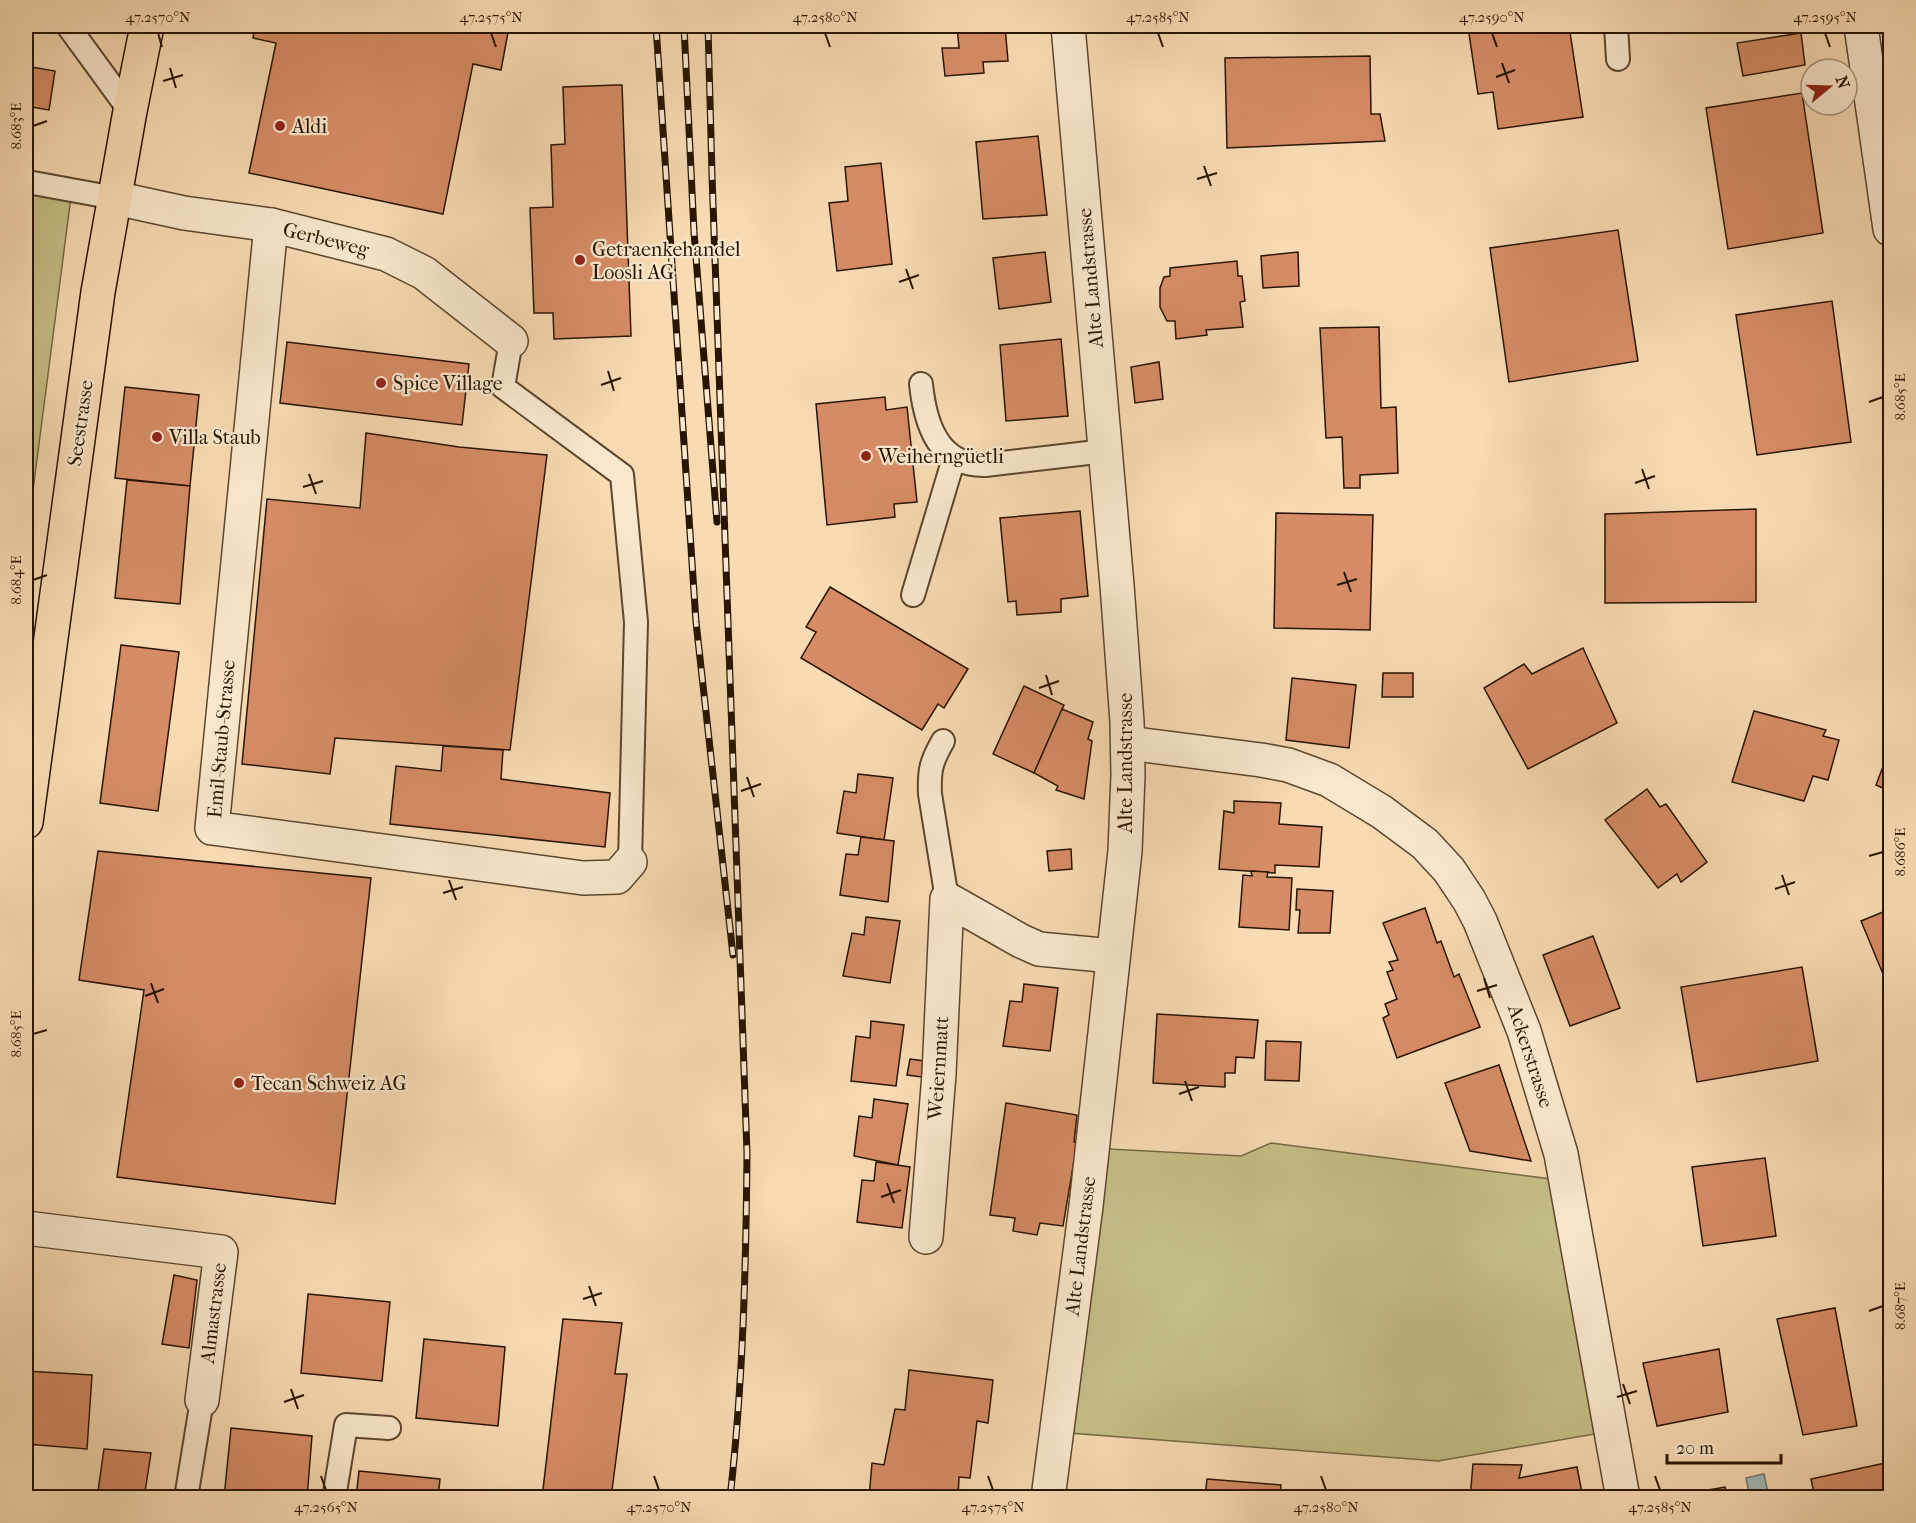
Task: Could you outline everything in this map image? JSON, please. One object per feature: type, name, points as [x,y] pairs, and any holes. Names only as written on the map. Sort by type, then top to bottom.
[{"type":"main road","name":"Seestrasse","points":[[26,822],[98,292],[147,26]]},
{"type":"street","name":"Alte Landstrasse","points":[[1048,1497],[1086,1206],[1125,851],[1128,743],[1068,26]]},
{"type":"street","points":[[1861,26],[1890,230]]},
{"type":"street","name":"Gerbeweg","points":[[115,198],[184,213],[271,225],[386,254],[424,273],[511,341]]},
{"type":"street","name":"Emil-Staub-Strasse","points":[[271,225],[212,828],[583,878],[617,877],[630,862]]},
{"type":"street","name":"Ackerstrasse","points":[[1128,743],[1261,760],[1287,765],[1329,780],[1409,831],[1443,863],[1464,891],[1480,921],[1521,1021],[1556,1137],[1567,1181],[1623,1497]]},
{"type":"street","points":[[947,899],[1039,949],[1113,956]]},
{"type":"street","name":"Weiernmatt","points":[[926,1237],[939,1074],[947,899]]},
{"type":"street","name":"Almastrasse","points":[[26,1228],[220,1252],[202,1400]]},
{"type":"lane","points":[[68,26],[130,111]]},
{"type":"lane","points":[[1616,26],[1618,59]]},
{"type":"lane","points":[[28,182],[115,198]]},
{"type":"lane","points":[[511,341],[503,387],[622,475],[636,622],[630,862]]},
{"type":"lane","points":[[921,384],[929,424],[940,445],[954,458],[966,464],[985,465],[1105,451]]},
{"type":"lane","points":[[913,595],[954,458]]},
{"type":"lane","name":"Weiernmatt","points":[[943,741],[930,767],[929,779],[947,899]]},
{"type":"lane","name":"Almastrasse","points":[[186,1497],[202,1400]]},
{"type":"lane","points":[[334,1497],[346,1425],[389,1428]]},
{"type":"shaded area","points":[[26,182],[72,189],[26,557]]},
{"type":"shaded area","points":[[1271,1143],[1567,1181],[1612,1431],[1438,1461],[1056,1432],[1091,1148],[1241,1156]]},
{"type":"shaded area","points":[[1764,1474],[1769,1497],[1750,1497],[1746,1478]]},
{"type":"building","points":[[255,26],[524,26],[523,30],[509,27],[501,70],[473,64],[443,214],[249,173],[276,43],[253,38]]},
{"type":"building","points":[[957,26],[1005,26],[1008,61],[983,62],[984,73],[945,76],[942,48],[959,48]]},
{"type":"building","points":[[1196,26],[1278,26],[1196,31]]},
{"type":"building","points":[[1569,26],[1583,117],[1498,129],[1493,92],[1478,94],[1468,27]]},
{"type":"building","points":[[1801,33],[1804,57],[1799,57],[1799,66],[1743,76],[1737,43]]},
{"type":"building","points":[[1370,56],[1371,114],[1380,114],[1385,141],[1227,148],[1225,58]]},
{"type":"building","points":[[26,66],[55,71],[49,110],[26,106]]},
{"type":"building","name":"Getraenkehandel Loosli AG","points":[[622,85],[631,336],[554,339],[553,313],[534,313],[530,208],[553,207],[551,145],[565,144],[563,87]]},
{"type":"building","points":[[1799,93],[1799,117],[1806,117],[1823,233],[1728,249],[1706,108]]},
{"type":"building","points":[[1038,136],[1047,215],[983,219],[976,142]]},
{"type":"building","points":[[881,163],[892,264],[837,271],[829,203],[848,201],[845,167]]},
{"type":"building","points":[[1618,230],[1638,361],[1509,382],[1490,248]]},
{"type":"building","points":[[1045,252],[1051,302],[999,309],[993,258]]},
{"type":"building","points":[[1298,252],[1299,286],[1263,288],[1261,256]]},
{"type":"building","points":[[1237,261],[1238,276],[1242,276],[1245,301],[1240,302],[1243,327],[1206,330],[1207,335],[1176,339],[1175,321],[1167,321],[1160,307],[1160,288],[1164,277],[1170,276],[1170,268]]},
{"type":"building","points":[[1832,301],[1851,442],[1757,455],[1736,315]]},
{"type":"building","points":[[1379,327],[1381,408],[1396,407],[1398,473],[1360,475],[1360,488],[1344,488],[1342,437],[1326,438],[1320,328]]},
{"type":"building","points":[[1061,339],[1068,416],[1006,421],[1000,345]]},
{"type":"building","points":[[287,342],[469,364],[462,425],[280,403]]},
{"type":"building","points":[[1159,362],[1163,399],[1135,403],[1131,367]]},
{"type":"building","name":"Villa Staub","points":[[125,387],[199,395],[190,486],[115,478]]},
{"type":"building","name":"Weiherngüetli","points":[[885,397],[886,410],[907,407],[917,502],[894,504],[895,517],[827,525],[816,404]]},
{"type":"building","points":[[366,433],[459,447],[547,455],[510,750],[335,738],[330,774],[242,764],[267,499],[360,508]]},
{"type":"building","points":[[127,480],[190,486],[180,604],[115,598]]},
{"type":"building","points":[[1756,509],[1756,602],[1605,603],[1605,514]]},
{"type":"building","points":[[1080,511],[1088,596],[1061,599],[1061,612],[1017,615],[1016,601],[1008,602],[1000,518]]},
{"type":"building","points":[[1276,513],[1373,515],[1370,630],[1274,628]]},
{"type":"building","points":[[830,587],[968,669],[944,708],[938,704],[922,730],[801,658],[816,632],[806,627]]},
{"type":"building","points":[[121,645],[179,652],[158,811],[100,803]]},
{"type":"building","points":[[1583,648],[1617,723],[1528,769],[1484,688],[1524,664],[1532,674]]},
{"type":"building","points":[[1383,673],[1413,673],[1413,697],[1382,697]]},
{"type":"building","points":[[1292,678],[1356,685],[1349,748],[1286,740]]},
{"type":"building","points":[[1024,686],[1064,705],[1034,773],[993,754]]},
{"type":"building","points":[[1062,709],[1093,722],[1088,739],[1092,741],[1084,799],[1056,790],[1058,786],[1034,773]]},
{"type":"building","points":[[1754,711],[1826,730],[1823,736],[1839,740],[1828,780],[1813,776],[1804,801],[1732,782]]},
{"type":"building","points":[[443,746],[503,750],[501,779],[610,793],[605,847],[390,824],[396,766],[441,771]]},
{"type":"building","points":[[1890,748],[1890,791],[1876,785]]},
{"type":"building","points":[[858,774],[893,778],[884,840],[837,833],[844,791],[856,793]]},
{"type":"building","points":[[1647,789],[1660,807],[1666,804],[1707,862],[1681,882],[1677,874],[1658,888],[1605,820]]},
{"type":"building","points":[[1234,801],[1281,803],[1279,824],[1322,827],[1319,867],[1275,865],[1275,873],[1219,869],[1224,811],[1234,813]]},
{"type":"building","points":[[861,837],[894,841],[888,902],[840,895],[846,854],[858,855]]},
{"type":"building","points":[[1071,849],[1072,869],[1049,871],[1047,851]]},
{"type":"building","name":"Tecan Schweiz AG","points":[[98,851],[371,878],[335,1204],[117,1177],[144,990],[79,980]]},
{"type":"building","points":[[1251,871],[1268,872],[1267,877],[1292,878],[1289,930],[1239,927],[1243,875],[1252,876]]},
{"type":"building","points":[[1297,889],[1333,891],[1330,933],[1298,933],[1300,910],[1296,910]]},
{"type":"building","points":[[1425,908],[1437,943],[1441,941],[1454,977],[1459,974],[1480,1027],[1397,1058],[1383,1018],[1389,1015],[1385,1004],[1397,999],[1387,972],[1393,970],[1389,962],[1398,960],[1383,923]]},
{"type":"building","points":[[1890,909],[1890,970],[1883,974],[1861,921]]},
{"type":"building","points":[[866,917],[900,921],[890,983],[843,976],[852,933],[864,935]]},
{"type":"building","points":[[1593,936],[1620,1008],[1570,1026],[1543,955]]},
{"type":"building","points":[[1802,967],[1818,1061],[1697,1082],[1681,987]]},
{"type":"building","points":[[1024,984],[1058,988],[1050,1051],[1003,1046],[1010,1001],[1022,1002]]},
{"type":"building","points":[[1157,1014],[1258,1020],[1254,1058],[1236,1057],[1235,1073],[1225,1073],[1225,1087],[1153,1083]]},
{"type":"building","points":[[871,1021],[904,1025],[896,1086],[851,1081],[856,1036],[870,1038]]},
{"type":"building","points":[[1266,1041],[1301,1042],[1299,1081],[1265,1080]]},
{"type":"building","points":[[910,1059],[924,1061],[922,1077],[907,1075]]},
{"type":"building","points":[[1499,1065],[1531,1161],[1470,1151],[1445,1083]]},
{"type":"building","points":[[874,1099],[908,1104],[898,1165],[854,1156],[859,1116],[872,1118]]},
{"type":"building","points":[[1006,1103],[1077,1115],[1074,1142],[1077,1143],[1063,1226],[1040,1223],[1037,1235],[1013,1231],[1015,1218],[990,1215]]},
{"type":"building","points":[[1765,1158],[1776,1236],[1703,1246],[1692,1167]]},
{"type":"building","points":[[876,1162],[910,1167],[902,1228],[857,1222],[862,1180],[874,1181]]},
{"type":"building","points":[[174,1275],[197,1280],[189,1348],[162,1344]]},
{"type":"building","points":[[308,1294],[390,1302],[382,1381],[301,1373]]},
{"type":"building","points":[[1835,1308],[1857,1426],[1803,1435],[1777,1319]]},
{"type":"building","points":[[563,1319],[622,1323],[615,1374],[627,1374],[611,1498],[542,1498]]},
{"type":"building","points":[[424,1339],[505,1347],[498,1426],[416,1418]]},
{"type":"building","points":[[1719,1349],[1728,1412],[1657,1426],[1643,1363]]},
{"type":"building","points":[[909,1370],[993,1380],[988,1423],[977,1421],[970,1478],[959,1477],[958,1498],[869,1498],[872,1463],[884,1465],[895,1409],[905,1410]]},
{"type":"building","points":[[26,1371],[92,1375],[87,1449],[26,1444]]},
{"type":"building","points":[[231,1428],[312,1436],[307,1498],[224,1498]]},
{"type":"building","points":[[104,1449],[151,1453],[144,1498],[97,1498]]},
{"type":"building","points":[[1890,1462],[1890,1498],[1815,1498],[1811,1479]]},
{"type":"building","points":[[1473,1464],[1522,1465],[1519,1478],[1577,1467],[1583,1498],[1470,1498]]},
{"type":"building","points":[[359,1471],[440,1479],[438,1498],[356,1498]]},
{"type":"building","points":[[1207,1479],[1281,1485],[1280,1498],[1205,1498]]},
{"type":"building","points":[[1725,1487],[1728,1498],[1679,1498],[1679,1495]]},
{"type":"railway","points":[[656,26],[696,622],[733,955]]},
{"type":"railway","points":[[684,26],[694,232],[717,522]]},
{"type":"railway","points":[[708,26],[747,1153],[743,1326],[730,1498]]},
{"type":"place","name":"Aldi","points":[[280,126]]},
{"type":"place","name":"Getraenkehandel Loosli AG","points":[[580,260]]},
{"type":"place","name":"Spice Village","points":[[381,383]]},
{"type":"place","name":"Villa Staub","points":[[157,437]]},
{"type":"place","name":"Weiherngüetli","points":[[866,456]]},
{"type":"place","name":"Tecan Schweiz AG","points":[[239,1083]]}]
